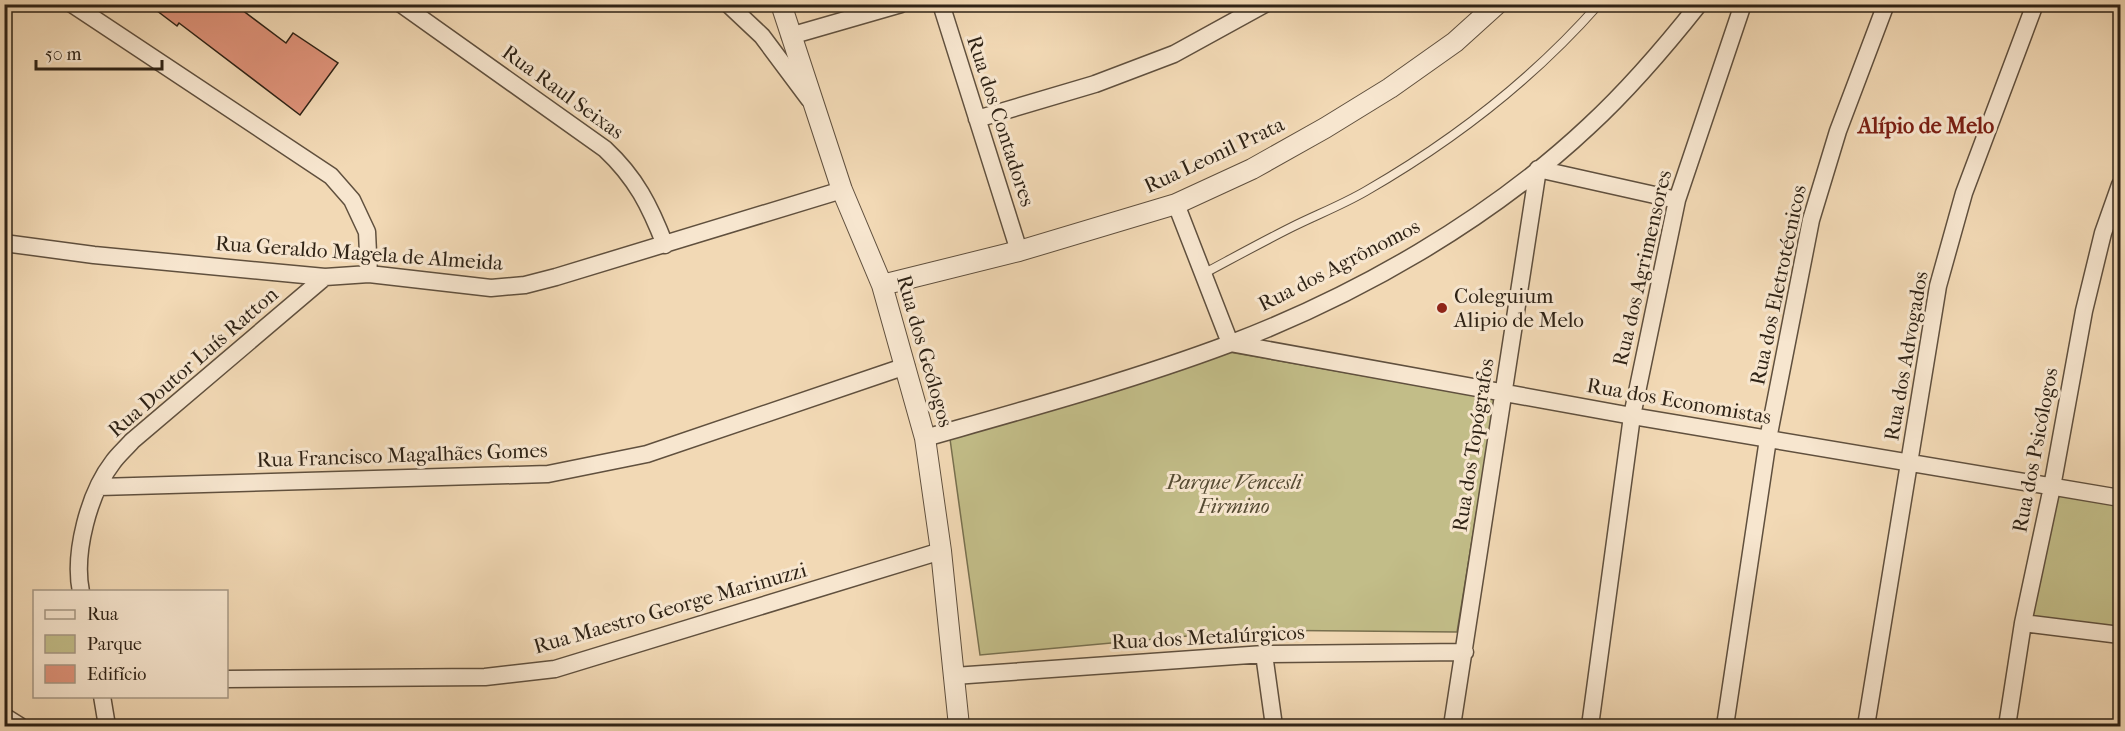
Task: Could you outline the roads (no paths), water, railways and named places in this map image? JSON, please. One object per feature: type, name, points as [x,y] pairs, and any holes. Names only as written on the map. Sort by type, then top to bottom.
[{"type":"street","points":[[72,4],[331,176],[352,200],[367,232],[369,274]]},
{"type":"street","name":"Rua Raul Seixas","points":[[401,4],[605,149],[622,165],[639,188],[653,213],[665,245]]},
{"type":"street","points":[[728,4],[762,36],[817,108]]},
{"type":"street","name":"Rua dos Geólogos","points":[[781,4],[842,190],[882,285],[925,438],[959,726]]},
{"type":"street","points":[[790,36],[901,4]]},
{"type":"street","name":"Rua dos Contadores","points":[[941,4],[1019,251]]},
{"type":"street","points":[[977,119],[1095,84],[1173,54],[1265,4]]},
{"type":"street","name":"Rua Leonil Prata","points":[[882,285],[1019,251],[1176,204],[1252,169],[1381,94],[1455,42],[1497,4]]},
{"type":"street","name":"Rua dos Agrônomos","points":[[925,438],[1115,383],[1230,343],[1316,306],[1398,264],[1476,216],[1538,169],[1589,126],[1669,42],[1699,4]]},
{"type":"street","name":"Rua dos Agrimensores","points":[[1590,726],[1632,416],[1677,200],[1743,4]]},
{"type":"street","name":"Rua dos Eletrotécnicos","points":[[1725,726],[1768,439],[1811,220],[1838,131],[1886,4]]},
{"type":"street","name":"Rua dos Advogados","points":[[1866,726],[1938,286],[1964,193],[2035,4]]},
{"type":"street","points":[[1538,169],[1677,200]]},
{"type":"street","name":"Rua dos Topógrafos","points":[[1452,726],[1538,169]]},
{"type":"street","name":"Rua dos Psicólogos","points":[[2007,726],[2023,623],[2052,487],[2084,311],[2103,233],[2121,185]]},
{"type":"street","name":"Rua Geraldo Magela de Almeida","points":[[4,243],[94,255],[325,277],[369,274],[491,288],[525,285],[665,245],[842,190]]},
{"type":"street","points":[[1176,204],[1230,343]]},
{"type":"street","name":"Rua Doutor Luís Ratton","points":[[81,590],[80,543],[88,514],[112,463],[132,441],[325,277]]},
{"type":"street","name":"Rua dos Economistas","points":[[1230,343],[1632,416],[2121,498]]},
{"type":"street","name":"Rua Francisco Magalhães Gomes","points":[[99,487],[548,474],[647,454],[906,366]]},
{"type":"street","name":"Rua Maestro George Marinuzzi","points":[[228,679],[485,677],[555,669],[940,552]]},
{"type":"street","points":[[2023,623],[2121,635]]},
{"type":"street","name":"Rua dos Metalúrgicos","points":[[954,676],[1264,654],[1465,652]]},
{"type":"street","points":[[1264,654],[1274,726]]},
{"type":"street","points":[[102,698],[107,726]]},
{"type":"street","points":[[4,716],[20,726]]},
{"type":"lane","points":[[1203,274],[1364,192],[1433,150],[1497,103],[1549,57],[1599,4]]},
{"type":"place","name":"Coleguium Alipio de Melo","points":[[1442,308]]},
{"type":"district","name":"Alípio de Melo","points":[[1926,126]]},
{"type":"park label","name":"Parque Vencesli Firmino","points":[[1234,494]]}]
